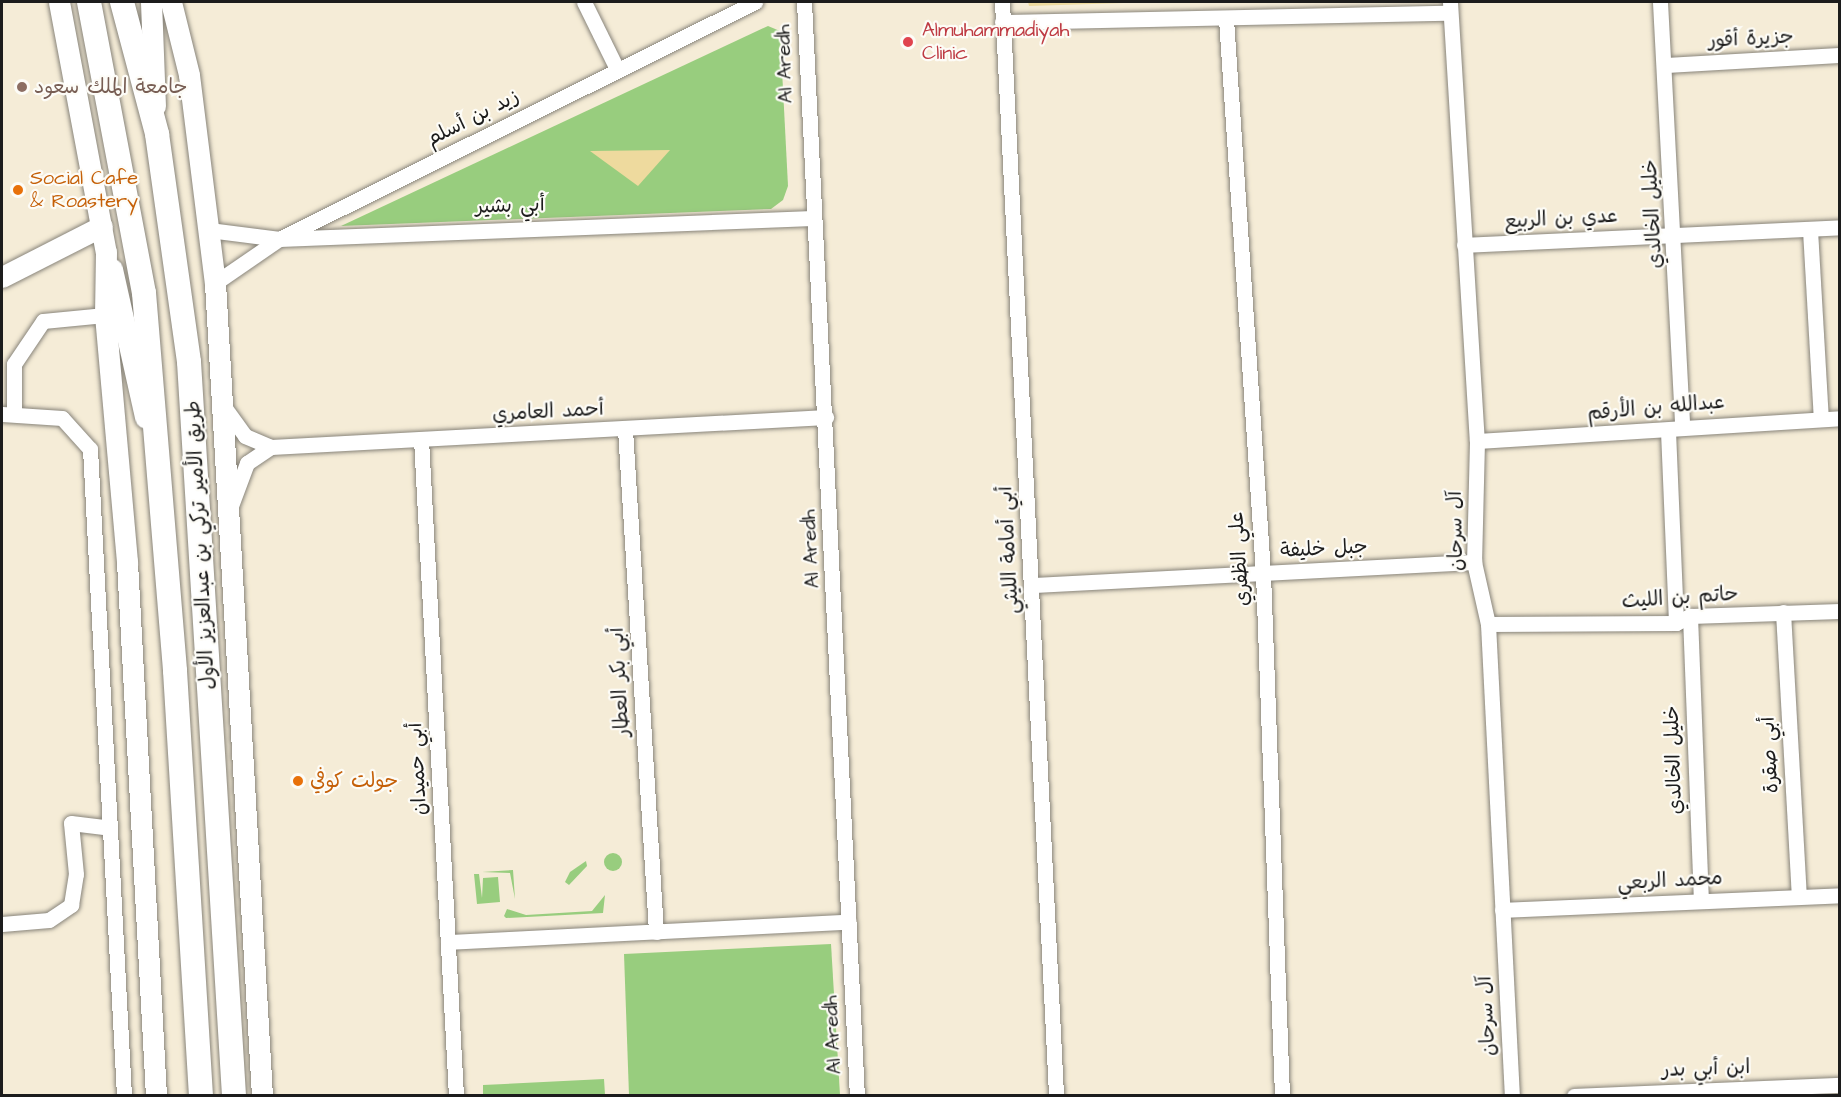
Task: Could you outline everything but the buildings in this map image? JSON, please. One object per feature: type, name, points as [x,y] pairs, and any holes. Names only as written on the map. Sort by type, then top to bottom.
[{"type":"main road","points":[[59,2],[106,252],[125,312],[163,511]]},
{"type":"main road","name":"طريق الأمير تركي بن عبدالعزيز الأول","points":[[89,2],[135,221],[176,671],[201,1095]]},
{"type":"main road","name":"طريق الأمير تركي بن عبدالعزيز الأول","points":[[122,2],[157,134],[189,362],[234,1095]]},
{"type":"main road","points":[[151,2],[157,134]]},
{"type":"main road","points":[[171,2],[189,75],[215,283],[220,401],[262,1095]]},
{"type":"main road","points":[[2,277],[102,226]]},
{"type":"main road","points":[[106,252],[105,315],[128,562],[156,1095]]},
{"type":"street","points":[[584,2],[617,69]]},
{"type":"street","name":"زيد بن أسلم","points":[[215,283],[279,239],[617,69],[756,2]]},
{"type":"street","name":"Al Aredh","points":[[804,2],[813,218],[826,417],[857,1095]]},
{"type":"street","name":"أبي أمامة الليثي","points":[[1002,2],[1056,1095]]},
{"type":"street","name":"خليل الخالدي","points":[[1660,2],[1676,235],[1675,428],[1683,620],[1701,901]]},
{"type":"street","points":[[1002,22],[1226,19],[1450,7]]},
{"type":"street","name":"آل سرحان","points":[[1450,7],[1477,441],[1474,562],[1488,624],[1512,1095]]},
{"type":"street","name":"علي الظفري","points":[[1226,19],[1263,573],[1282,1095]]},
{"type":"street","name":"جزيرة أقور","points":[[1665,65],[1839,55]]},
{"type":"street","name":"أبي بشير","points":[[209,230],[279,239],[813,218]]},
{"type":"street","name":"عدي بن الربيع","points":[[1464,245],[1839,227]]},
{"type":"street","points":[[1810,230],[1821,419]]},
{"type":"street","points":[[105,315],[43,321],[14,364],[8,414],[62,418],[90,449],[124,1095]]},
{"type":"street","points":[[220,401],[245,436],[271,447]]},
{"type":"street","name":"أحمد العامري","points":[[271,447],[826,417]]},
{"type":"street","name":"عبدالله بن الأرقم","points":[[1477,441],[1839,418]]},
{"type":"street","name":"أبي بكر العطار","points":[[625,429],[656,932]]},
{"type":"street","name":"أبي حميدان","points":[[421,439],[456,1095]]},
{"type":"street","points":[[227,518],[247,463],[271,447]]},
{"type":"street","name":"جبل خليفة","points":[[1032,585],[1474,562]]},
{"type":"street","name":"حاتم بن الليث","points":[[1488,624],[1683,620],[1784,612],[1839,611]]},
{"type":"street","name":"أبي صقرة","points":[[1784,612],[1799,896]]},
{"type":"street","points":[[2,924],[49,920],[71,905],[76,874],[71,823],[110,828]]},
{"type":"street","name":"محمد الربعي","points":[[1502,910],[1839,895]]},
{"type":"street","points":[[448,942],[849,922]]},
{"type":"street","name":"ابن أبي بدر","points":[[1574,1095],[1824,1091],[1839,1085]]},
{"type":"green space","points":[[768,26],[780,31],[788,186],[783,200],[771,209],[341,226]]},
{"type":"green space","points":[[613,853],[619,856],[622,862],[619,868],[613,871],[607,868],[604,862],[607,856]]},
{"type":"green space","points":[[586,861],[587,866],[569,885],[565,882],[570,872]]},
{"type":"green space","points":[[513,870],[515,899],[510,873],[482,872]]},
{"type":"green space","points":[[474,874],[479,874],[482,898],[483,878],[498,877],[500,902],[477,904]]},
{"type":"green space","points":[[605,895],[603,913],[506,918],[504,916],[507,909],[526,915],[592,911]]},
{"type":"green space","points":[[831,944],[840,1095],[629,1095],[624,954]]},
{"type":"green space","points":[[604,1079],[605,1095],[483,1095],[483,1085]]},
{"type":"sand","points":[[1028,2],[1155,2],[1029,6]]},
{"type":"sand","points":[[670,150],[638,186],[590,151]]},
{"type":"place","name":"Almuhammadiyah Clinic","points":[[908,42]]},
{"type":"place","name":"جامعة الملك سعود","points":[[22,87]]},
{"type":"place","name":"Social Cafe & Roastery","points":[[18,190]]},
{"type":"place","name":"جولت كوفي","points":[[298,781]]}]
